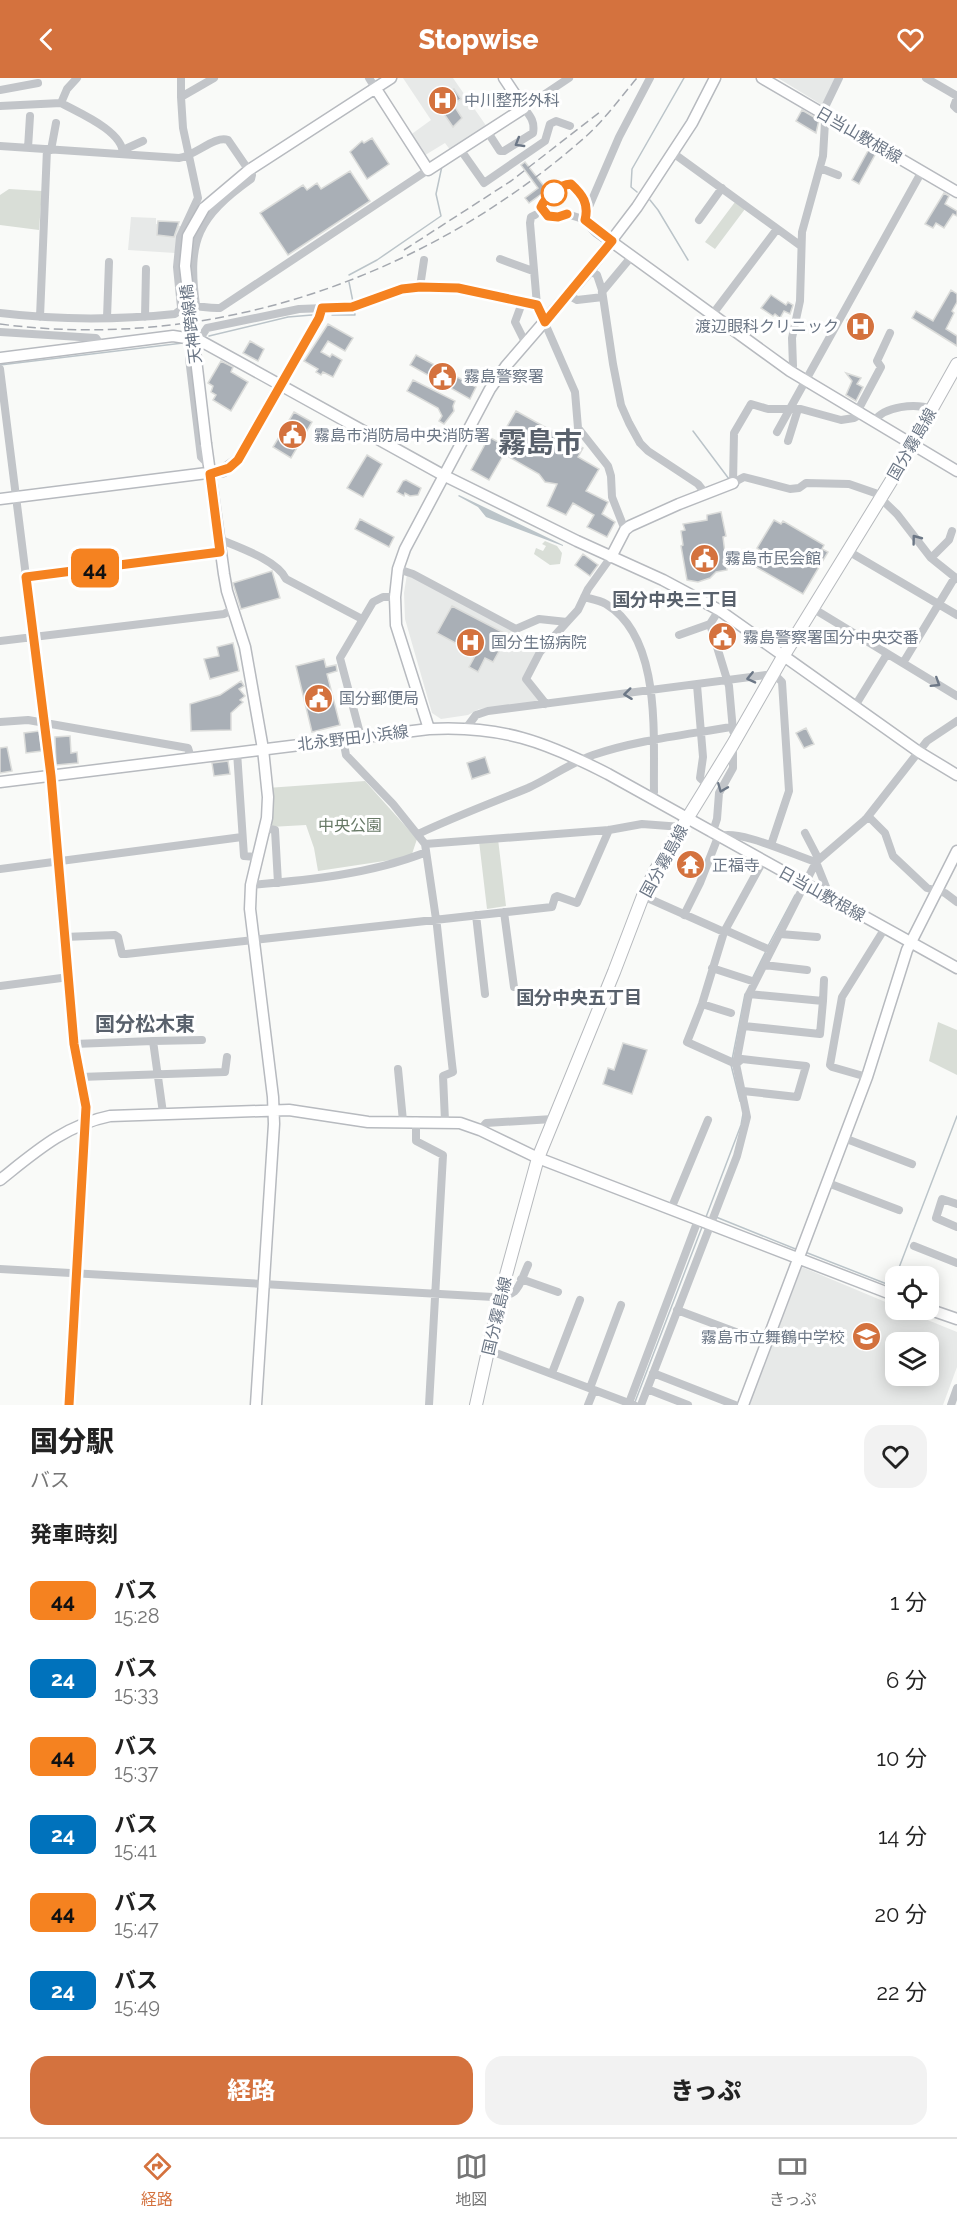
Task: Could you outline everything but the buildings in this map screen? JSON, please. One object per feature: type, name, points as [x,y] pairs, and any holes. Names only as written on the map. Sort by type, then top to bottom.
[{"type":"main road","name":"国分霧島線","points":[[476,1405],[501,1297],[538,1158],[643,896],[708,785],[734,735],[814,609],[957,364]]},
{"type":"street","points":[[61,103],[67,89],[77,78]]},
{"type":"street","points":[[181,78],[183,128],[198,198],[180,237],[177,267],[181,307]]},
{"type":"street","points":[[181,97],[187,96],[214,78]]},
{"type":"street","points":[[369,78],[428,170]]},
{"type":"street","points":[[249,170],[392,78]]},
{"type":"street","points":[[487,131],[495,147],[504,152],[533,133],[532,118],[504,78]]},
{"type":"street","points":[[0,313],[40,317],[145,317],[175,314],[181,307],[224,306],[569,78]]},
{"type":"street","points":[[587,214],[611,154],[650,78]]},
{"type":"street","points":[[429,729],[399,637],[395,597],[398,569],[405,549],[490,389],[506,366],[612,241],[673,153],[701,107],[715,78]]},
{"type":"street","name":"日当山敷根線","points":[[762,78],[957,192]]},
{"type":"street","points":[[790,371],[793,366],[792,338],[801,301],[803,224],[823,156],[828,99],[839,78]]},
{"type":"street","points":[[926,78],[957,97],[954,106],[957,109]]},
{"type":"street","points":[[0,90],[38,83]]},
{"type":"street","points":[[0,106],[61,103],[101,125],[114,136],[123,152]]},
{"type":"street","points":[[28,148],[30,116]]},
{"type":"street","points":[[460,149],[484,183],[545,141],[550,124],[556,121],[570,126]]},
{"type":"street","points":[[40,317],[49,149],[56,123]]},
{"type":"street","points":[[0,146],[190,157],[224,138],[228,140],[252,174],[251,179],[220,203],[208,217],[199,233],[193,266],[196,305]]},
{"type":"street","points":[[123,152],[143,141]]},
{"type":"street","points":[[673,153],[801,246]]},
{"type":"street","points":[[820,168],[838,175]]},
{"type":"street","name":"天神跨線橋","points":[[249,170],[204,208],[188,236],[185,267],[220,552],[227,591],[245,647],[263,749],[268,797],[265,828],[252,885],[250,909],[273,1110],[256,1405]]},
{"type":"street","points":[[777,432],[922,171]]},
{"type":"street","points":[[587,214],[548,216],[541,207],[545,199],[564,184],[571,184],[585,201],[587,214],[612,241],[632,256],[806,382],[957,471]]},
{"type":"street","points":[[699,220],[722,188]]},
{"type":"street","points":[[534,215],[530,223],[537,305],[575,392],[578,428],[608,466],[612,497],[625,530]]},
{"type":"street","points":[[712,315],[777,229]]},
{"type":"street","points":[[568,295],[577,300],[603,295],[632,256]]},
{"type":"street","points":[[500,259],[533,271]]},
{"type":"street","points":[[420,287],[424,260]]},
{"type":"street","points":[[107,318],[109,262]]},
{"type":"street","points":[[145,317],[146,269]]},
{"type":"street","points":[[589,270],[597,275],[603,295],[621,405],[629,423],[640,443],[648,451],[698,484],[705,493]]},
{"type":"street","points":[[209,469],[201,457],[189,358],[207,328],[299,309],[352,307],[402,289],[420,287],[458,288],[537,305]]},
{"type":"street","points":[[522,303],[515,322],[526,344]]},
{"type":"street","points":[[0,499],[209,469],[223,471],[234,464],[319,318],[322,308]]},
{"type":"street","points":[[0,332],[96,338],[100,344]]},
{"type":"street","points":[[733,483],[734,433],[751,404],[768,409],[798,409],[841,420],[854,418],[859,413],[881,366],[877,361],[890,333]]},
{"type":"street","points":[[0,358],[173,336],[199,340],[443,475],[663,580],[720,610],[919,752],[957,775]]},
{"type":"street","points":[[0,369],[45,723],[74,1044],[87,1122],[69,1405]]},
{"type":"street","points":[[874,421],[878,416],[907,406],[923,406],[932,409]]},
{"type":"street","points":[[788,441],[798,409]]},
{"type":"street","points":[[546,704],[526,679],[540,652],[578,610],[625,530],[744,477],[790,489],[799,488],[806,483],[849,483],[875,493],[897,514],[931,558],[956,578],[903,663]]},
{"type":"street","points":[[931,558],[949,540],[952,531]]},
{"type":"street","points":[[219,539],[246,550],[283,571],[286,579],[362,619]]},
{"type":"street","points":[[848,551],[957,615]]},
{"type":"street","points":[[26,577],[220,552]]},
{"type":"street","points":[[398,569],[413,574],[513,628],[522,628],[538,619],[567,622]]},
{"type":"street","points":[[361,737],[340,658],[373,602],[383,597],[395,597]]},
{"type":"street","points":[[584,597],[607,605],[632,632],[644,661],[652,691],[655,717],[654,792],[651,799]]},
{"type":"street","points":[[0,641],[224,614],[233,609]]},
{"type":"street","points":[[814,609],[957,696]]},
{"type":"street","points":[[679,635],[710,624],[720,610]]},
{"type":"street","points":[[684,915],[700,883],[715,835],[719,793],[733,768],[734,735],[728,682],[710,624]]},
{"type":"street","points":[[855,706],[886,654]]},
{"type":"street","points":[[466,727],[472,719],[482,713],[728,682],[774,674],[782,681],[789,790],[771,846]]},
{"type":"street","points":[[697,686],[703,757],[700,778],[708,785]]},
{"type":"street","points":[[0,722],[19,720],[45,723],[188,748],[191,758]]},
{"type":"street","points":[[488,1350],[629,1404],[704,1223],[737,1156],[747,1117],[743,1091],[732,1063],[744,1026],[752,981],[764,965],[767,949],[780,934],[815,861],[866,819],[927,741],[947,730],[957,721]]},
{"type":"street","name":"北永野田小浜線","points":[[0,782],[343,739],[466,727],[518,736],[559,749],[651,799],[685,823]]},
{"type":"street","points":[[418,834],[455,816],[530,787],[581,760],[653,741],[702,732],[734,735]]},
{"type":"street","points":[[343,739],[346,755],[393,804],[424,844],[436,920],[453,1072],[443,1076],[445,1121]]},
{"type":"street","points":[[237,752],[244,856],[258,857]]},
{"type":"street","points":[[866,819],[870,818],[885,833],[893,856],[927,888],[945,893],[957,902]]},
{"type":"street","points":[[424,844],[609,830],[642,824],[685,823]]},
{"type":"street","name":"日当山敷根線","points":[[685,823],[715,835],[957,968]]},
{"type":"street","points":[[265,828],[275,830],[278,883]]},
{"type":"street","points":[[64,937],[115,935],[118,937],[122,954],[126,954],[552,907],[555,897],[577,903],[580,901],[609,830]]},
{"type":"street","points":[[805,833],[826,887],[824,894]]},
{"type":"street","points":[[715,835],[727,834],[815,861]]},
{"type":"street","points":[[0,869],[242,837]]},
{"type":"street","points":[[742,1405],[867,1077],[911,943],[957,851]]},
{"type":"street","points":[[252,885],[326,878],[389,864],[424,853]]},
{"type":"street","points":[[743,1091],[797,1097],[806,1066],[742,1059],[732,1063],[687,1042],[702,1004],[724,931],[763,861]]},
{"type":"street","points":[[643,896],[767,949]]},
{"type":"street","points":[[504,912],[514,987]]},
{"type":"street","points":[[476,915],[485,994]]},
{"type":"street","points":[[867,1077],[830,1065],[842,997],[885,928]]},
{"type":"street","points":[[780,934],[817,937]]},
{"type":"street","points":[[764,965],[807,970]]},
{"type":"street","points":[[712,968],[752,981]]},
{"type":"street","points":[[0,986],[69,977]]},
{"type":"street","points":[[744,1026],[820,1034],[824,980]]},
{"type":"street","points":[[749,994],[823,1000]]},
{"type":"street","points":[[702,1004],[731,1013]]},
{"type":"street","points":[[74,1044],[202,1040]]},
{"type":"street","points":[[153,1041],[163,1113]]},
{"type":"street","points":[[80,1077],[225,1072],[226,1057]]},
{"type":"street","points":[[398,1069],[403,1121]]},
{"type":"street","points":[[0,1179],[48,1142],[74,1127],[110,1116],[289,1110],[368,1122],[445,1121],[480,1130],[538,1158],[885,1292]]},
{"type":"street","points":[[480,1130],[486,1123],[553,1119]]},
{"type":"street","points":[[670,1209],[708,1120]]},
{"type":"street","points":[[416,1121],[418,1143],[443,1155],[429,1405]]},
{"type":"street","points":[[844,1138],[912,1164]]},
{"type":"street","points":[[828,1183],[899,1210]]},
{"type":"street","points":[[957,1204],[942,1199],[936,1218],[957,1227]]},
{"type":"street","points":[[641,1405],[677,1310],[704,1223]]},
{"type":"street","points":[[914,1246],[957,1263]]},
{"type":"street","points":[[0,1269],[509,1297],[514,1293],[528,1265]]},
{"type":"street","points":[[521,1279],[558,1292]]},
{"type":"street","points":[[552,1373],[580,1300]]},
{"type":"street","points":[[588,1405],[621,1305]]},
{"type":"street","points":[[677,1310],[765,1343]]},
{"type":"street","points":[[939,1313],[957,1319]]},
{"type":"street","points":[[653,1373],[735,1405]]},
{"type":"street","points":[[647,1389],[688,1405]]},
{"type":"street","points":[[951,1405],[957,1389]]},
{"type":"shaded area","name":"中川整形外科","points":[[403,78],[453,78],[487,127],[451,151],[445,143],[422,157],[409,136],[431,120]]},
{"type":"shaded area","points":[[778,78],[835,78],[822,105]]},
{"type":"shaded area","points":[[131,217],[156,218],[156,224],[181,226],[175,253],[128,250]]},
{"type":"shaded area","points":[[459,495],[563,546],[486,517],[478,507]]},
{"type":"shaded area","name":"国分生協病院","points":[[407,574],[520,634],[540,650],[525,679],[544,702],[479,709],[468,715],[441,719],[432,713],[405,619],[404,593]]},
{"type":"shaded area","name":"霧島市立舞鶴中学校","points":[[802,1267],[885,1302],[885,1320],[928,1320],[957,1332],[957,1367],[943,1405],[749,1405]]},
{"type":"green space","points":[[9,189],[42,191],[39,230],[0,225],[0,195]]},
{"type":"green space","points":[[735,202],[745,209],[715,249],[705,242]]},
{"type":"green space","points":[[545,541],[557,546],[562,553],[560,564],[550,565],[534,554],[536,548],[543,551],[546,546],[542,544]]},
{"type":"green space","name":"中央公園","points":[[365,781],[417,839],[411,857],[318,871],[314,848],[306,825],[270,827],[267,788]]},
{"type":"green space","points":[[498,839],[506,906],[487,909],[479,841]]},
{"type":"green space","points":[[938,1022],[957,1030],[957,1075],[929,1061]]},
{"type":"waterway","points":[[637,192],[631,187],[632,169],[684,78]]},
{"type":"waterway","points":[[349,275],[377,260],[441,216],[436,194],[442,166]]},
{"type":"waterway","points":[[650,200],[688,260]]},
{"type":"waterway","points":[[349,282],[353,302]]},
{"type":"waterway","points":[[332,315],[355,315],[354,310]]},
{"type":"waterway","points":[[209,336],[288,317],[312,315]]},
{"type":"waterway","points":[[0,365],[183,343]]},
{"type":"waterway","points":[[693,431],[729,479]]},
{"type":"waterway","points":[[768,946],[795,895]]},
{"type":"waterway","points":[[752,979],[766,951]]},
{"type":"waterway","points":[[732,1060],[745,994]]},
{"type":"waterway","points":[[731,1065],[740,1101]]},
{"type":"waterway","points":[[706,1217],[741,1125],[743,1114]]},
{"type":"waterway","points":[[805,1252],[892,1286],[957,1116]]},
{"type":"waterway","points":[[716,1217],[798,1250]]},
{"type":"waterway","points":[[635,1402],[702,1227]]},
{"type":"railway","points":[[0,324],[79,330],[158,326],[235,314],[311,294],[384,266],[454,230],[521,188],[583,139],[604,118],[637,78]]},
{"type":"railway","points":[[404,250],[511,181],[600,112]]},
{"type":"bus line","name":"44","points":[[69,1405],[87,1122],[74,1044],[51,776],[26,577],[220,552],[210,474],[223,471],[238,460],[319,318],[322,308],[352,307],[402,289],[458,288],[537,305],[545,322],[612,241],[585,220],[588,209],[585,201],[571,184],[564,184],[545,199],[541,207],[548,216],[558,217],[567,214]]},
{"type":"place","name":"中川整形外科","points":[[443,100]]},
{"type":"place","name":"渡辺眼科クリニック","points":[[860,326]]},
{"type":"place","name":"霧島警察署","points":[[443,376]]},
{"type":"place","name":"霧島市消防局中央消防署","points":[[293,435]]},
{"type":"place","name":"霧島市民会館","points":[[704,558]]},
{"type":"place","name":"霧島警察署国分中央交番","points":[[722,637]]},
{"type":"place","name":"国分生協病院","points":[[470,642]]},
{"type":"place","name":"国分郵便局","points":[[318,698]]},
{"type":"place","name":"正福寺","points":[[691,865]]},
{"type":"place","name":"霧島市立舞鶴中学校","points":[[866,1337]]},
{"type":"district","name":"霧島市","points":[[540,442]]},
{"type":"district","name":"国分中央三丁目","points":[[675,599]]},
{"type":"district","name":"国分中央五丁目","points":[[579,997]]},
{"type":"district","name":"国分松木東","points":[[145,1024]]}]
